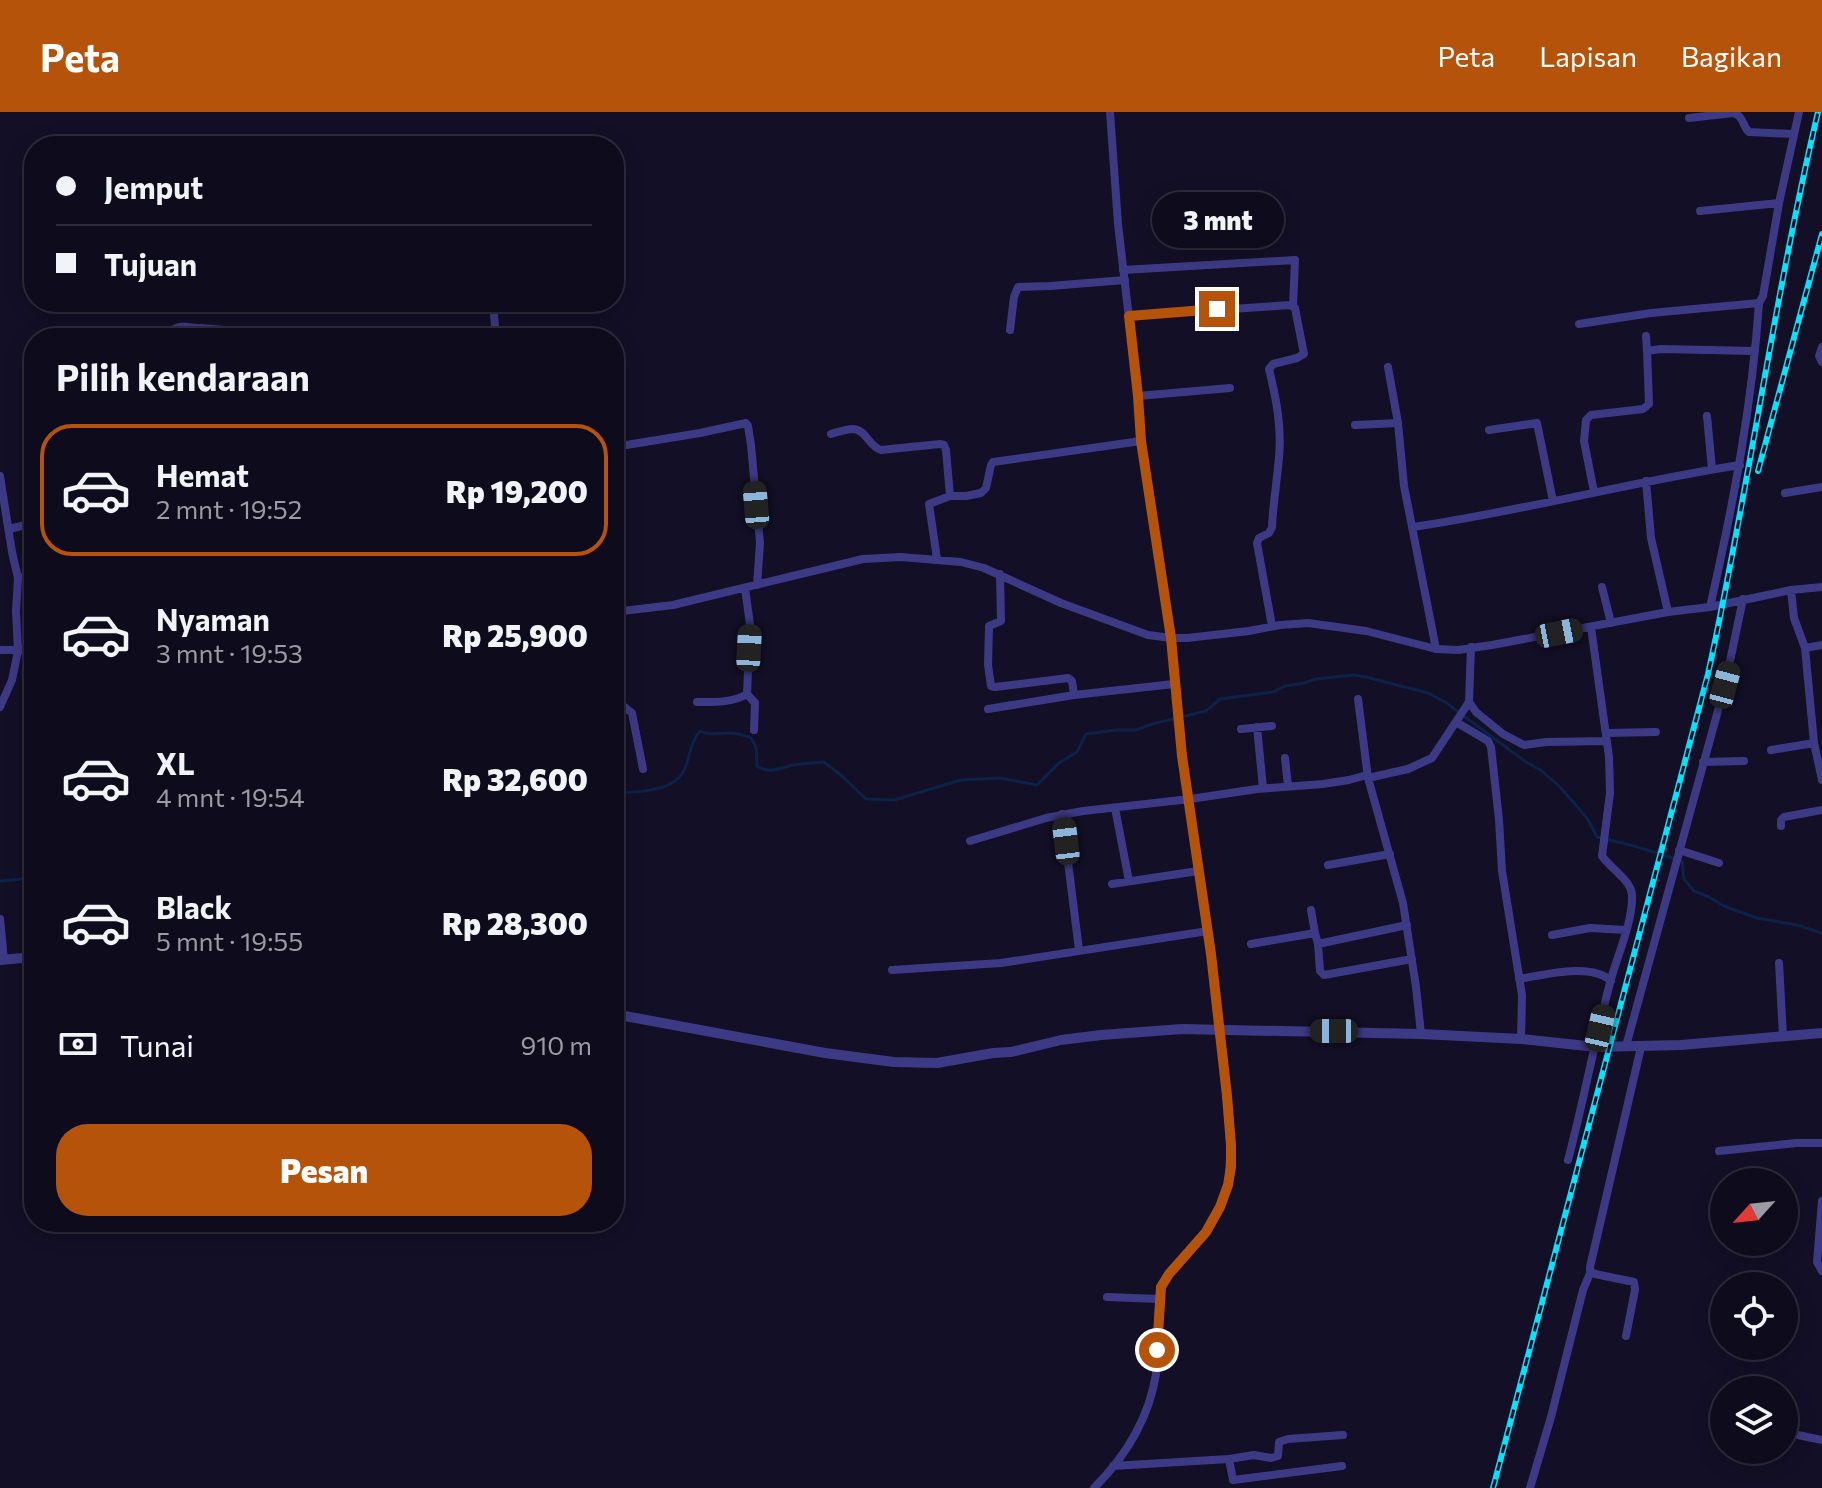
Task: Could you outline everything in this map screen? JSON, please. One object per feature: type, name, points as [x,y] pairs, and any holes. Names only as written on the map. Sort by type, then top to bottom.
[{"type":"street","points":[[1094,1488],[1133,1439],[1143,1419],[1156,1374],[1161,1287],[1206,1232],[1220,1207],[1231,1167],[1227,1096],[1208,931],[1182,756],[1171,638],[1141,441],[1118,224],[1110,112]]},
{"type":"street","points":[[1710,607],[1740,465],[1759,303],[1763,296],[1799,112]]},
{"type":"street","points":[[1689,118],[1733,113],[1742,118],[1749,132],[1793,134]]},
{"type":"street","points":[[1700,211],[1779,203]]},
{"type":"street","points":[[1010,330],[1018,287],[1296,261],[1293,306],[1304,354],[1273,364],[1269,369],[1279,409],[1279,456],[1272,527],[1257,543],[1272,626]]},
{"type":"street","points":[[1579,324],[1651,313],[1759,303]]},
{"type":"street","points":[[1129,316],[1293,306]]},
{"type":"street","points":[[176,328],[181,325],[196,328]]},
{"type":"street","points":[[1594,492],[1584,441],[1586,420],[1591,415],[1647,407],[1646,336]]},
{"type":"street","points":[[1822,347],[1819,358],[1822,362]]},
{"type":"street","points":[[1647,351],[1755,351]]},
{"type":"street","points":[[1388,367],[1403,476],[1436,649]]},
{"type":"street","points":[[1138,396],[1230,388]]},
{"type":"street","points":[[1707,416],[1712,469]]},
{"type":"street","points":[[624,445],[746,423],[751,445],[760,543],[757,585]]},
{"type":"street","points":[[1355,425],[1398,423]]},
{"type":"street","points":[[1489,430],[1537,423],[1553,501]]},
{"type":"street","points":[[831,434],[859,430],[872,447],[881,450],[944,445],[950,496]]},
{"type":"street","points":[[937,559],[928,506],[930,502],[984,491],[991,465],[998,460],[1141,441]]},
{"type":"street","points":[[1413,527],[1740,465]]},
{"type":"street","points":[[0,476],[18,578],[18,651],[12,680],[0,707]]},
{"type":"street","points":[[1646,481],[1649,527],[1668,612]]},
{"type":"street","points":[[1785,493],[1822,487]]},
{"type":"street","points":[[9,529],[24,525]]},
{"type":"street","points":[[624,611],[673,605],[863,559],[901,557],[973,564],[1148,635],[1171,638],[1308,623],[1349,628],[1436,649],[1458,650],[1822,587]]},
{"type":"street","points":[[1000,574],[1001,621],[989,626],[988,665],[992,686],[1068,678],[1073,682],[1074,695]]},
{"type":"street","points":[[18,578],[24,577]]},
{"type":"street","points":[[1602,587],[1611,623]]},
{"type":"street","points":[[745,588],[750,625],[747,694],[755,703],[754,730]]},
{"type":"street","points":[[1791,590],[1794,618],[1805,648],[1814,743],[1822,780]]},
{"type":"street","points":[[1626,1046],[1729,668],[1743,599]]},
{"type":"street","points":[[1568,1160],[1626,930],[1631,891],[1604,860],[1602,852],[1610,793],[1609,757],[1591,627]]},
{"type":"street","points":[[1805,648],[1822,645]]},
{"type":"street","points":[[970,841],[1062,814],[1263,788],[1323,784],[1408,769],[1432,758],[1467,704],[1471,647]]},
{"type":"street","points":[[0,650],[24,651]]},
{"type":"street","points":[[988,709],[1074,695],[1174,684]]},
{"type":"street","points":[[697,702],[734,700],[747,694]]},
{"type":"street","points":[[1358,699],[1368,776],[1407,925],[1421,1034]]},
{"type":"street","points":[[1467,704],[1503,734],[1524,745],[1656,732]]},
{"type":"street","points":[[624,710],[632,712],[643,769]]},
{"type":"street","points":[[1456,722],[1490,744],[1502,871],[1522,995],[1521,1039]]},
{"type":"street","points":[[1241,729],[1272,726]]},
{"type":"street","points":[[1257,727],[1263,788]]},
{"type":"street","points":[[1771,750],[1814,743]]},
{"type":"street","points":[[1285,758],[1288,786]]},
{"type":"street","points":[[1703,762],[1744,761]]},
{"type":"street","points":[[1115,808],[1129,881]]},
{"type":"street","points":[[1781,826],[1784,817],[1822,810]]},
{"type":"street","points":[[1062,814],[1079,950]]},
{"type":"street","points":[[1678,852],[1719,863]]},
{"type":"street","points":[[1328,865],[1390,854]]},
{"type":"street","points":[[1112,884],[1198,871]]},
{"type":"street","points":[[1311,910],[1320,971],[1324,975],[1412,959]]},
{"type":"street","points":[[0,919],[2,960],[24,958]]},
{"type":"street","points":[[1318,944],[1407,925]]},
{"type":"street","points":[[1552,935],[1590,928],[1626,930]]},
{"type":"street","points":[[892,970],[1001,963],[1208,931]]},
{"type":"street","points":[[1251,944],[1315,933]]},
{"type":"street","points":[[1779,963],[1783,1036]]},
{"type":"street","points":[[1519,979],[1572,971],[1604,974],[1611,981]]},
{"type":"street","points":[[624,1016],[825,1053],[894,1062],[937,1063],[1011,1052],[1061,1040],[1182,1029],[1421,1034],[1521,1039],[1596,1047],[1641,1047],[1822,1033]]},
{"type":"street","points":[[1530,1488],[1585,1282],[1591,1271],[1641,1047]]},
{"type":"street","points":[[1719,1151],[1822,1143]]},
{"type":"street","points":[[1822,1201],[1817,1262],[1822,1271]]},
{"type":"street","points":[[1591,1271],[1634,1282],[1626,1336]]},
{"type":"street","points":[[1107,1297],[1159,1299]]},
{"type":"street","points":[[1113,1466],[1254,1455],[1271,1458],[1278,1456],[1279,1442],[1288,1439],[1343,1435]]},
{"type":"street","points":[[1798,1435],[1822,1440]]},
{"type":"street","points":[[1229,1459],[1234,1484],[1342,1466]]},
{"type":"waterway","points":[[624,792],[655,789],[674,781],[686,766],[700,731],[735,733],[751,738],[756,747],[757,766],[765,770],[824,762],[866,799],[894,800],[961,780],[1000,778],[1037,785],[1059,763],[1077,752],[1086,734],[1136,730],[1206,711],[1220,699],[1273,692],[1316,679],[1353,675],[1428,693],[1445,702],[1542,771],[1587,818],[1597,837],[1682,861],[1684,879],[1694,891],[1757,918],[1822,933]]},
{"type":"waterway","points":[[0,881],[24,879]]},
{"type":"railway","points":[[1493,1488],[1708,674],[1788,252],[1818,112]]},
{"type":"railway","points":[[1758,471],[1822,234]]},
{"type":"route","points":[[1157,1350],[1161,1287],[1206,1232],[1220,1207],[1228,1185],[1231,1145],[1211,954],[1182,756],[1171,638],[1141,441],[1129,316],[1217,309]]}]
